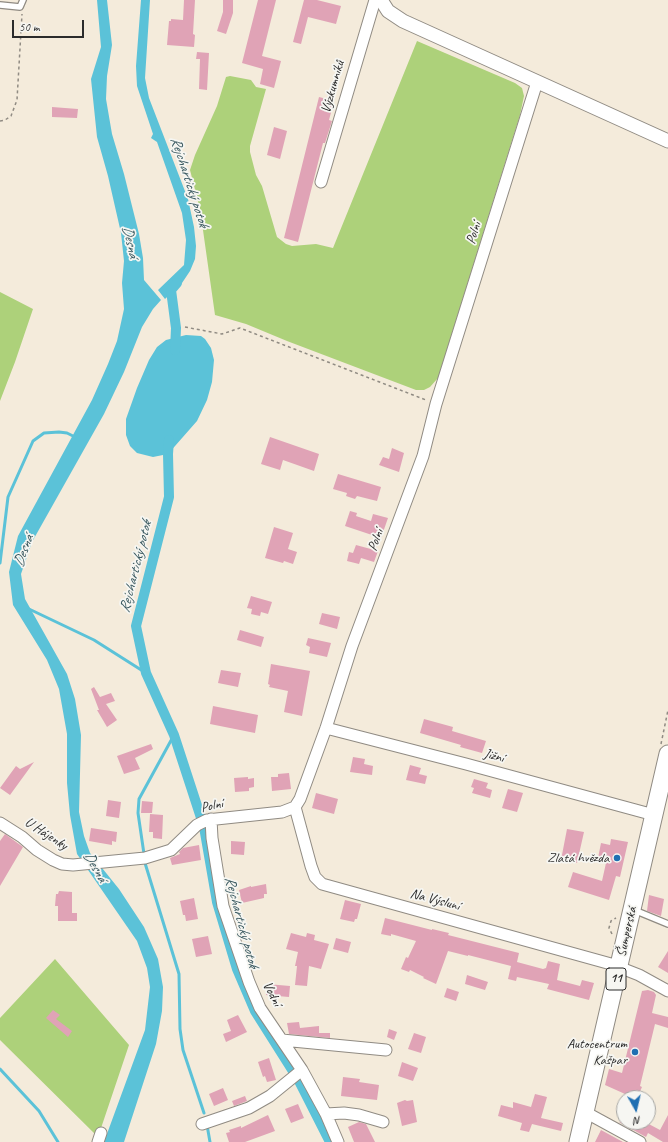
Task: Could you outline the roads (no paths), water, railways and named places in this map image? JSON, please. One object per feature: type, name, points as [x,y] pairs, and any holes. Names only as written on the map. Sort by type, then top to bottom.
[{"type":"main road","name":"11","points":[[654,815],[668,754]]},
{"type":"main road","name":"Šumperská","points":[[578,1142],[654,815]]},
{"type":"street","name":"Výzkumníků","points":[[321,182],[374,0]]},
{"type":"street","points":[[382,0],[388,11],[403,21],[668,141]]},
{"type":"street","name":"Polní","points":[[101,863],[145,858],[171,850],[205,821],[282,812],[295,807],[300,799],[326,728],[352,646],[423,456],[436,404],[537,82]]},
{"type":"street","name":"Jižní","points":[[326,728],[654,815]]},
{"type":"street","name":"Na Výsluní","points":[[295,807],[311,866],[315,877],[322,884],[619,967],[639,975],[668,991]]},
{"type":"street","name":"Vodní","points":[[205,821],[212,838],[223,906],[249,982],[260,1008],[301,1070],[326,1114],[338,1142]]},
{"type":"street","name":"U Hájenky","points":[[0,823],[22,837],[37,850],[62,864],[73,865],[101,863]]},
{"type":"street","points":[[282,1040],[386,1050]]},
{"type":"street","points":[[202,1124],[249,1108],[270,1096],[301,1070]]},
{"type":"street","points":[[585,1112],[640,1142]]},
{"type":"street","points":[[326,1114],[344,1113],[359,1115],[383,1122]]},
{"type":"lane","points":[[0,5],[20,7],[23,2]]},
{"type":"lane","points":[[632,909],[668,924]]},
{"type":"water","name":"Desná","points":[[97,0],[107,0],[112,45],[107,76],[106,99],[112,134],[139,234],[143,258],[144,280],[161,300],[153,309],[142,327],[124,372],[104,414],[32,542],[21,574],[25,599],[67,674],[75,699],[81,735],[79,812],[84,836],[90,853],[119,889],[144,927],[158,959],[163,987],[162,1011],[156,1044],[124,1142],[104,1142],[145,1030],[150,987],[147,968],[137,941],[77,854],[70,815],[67,783],[67,734],[59,689],[47,660],[13,605],[9,572],[18,536],[92,400],[108,364],[117,341],[124,309],[122,283],[124,261],[121,233],[108,176],[97,137],[91,79],[101,47]]},
{"type":"water","points":[[141,0],[150,0],[145,78],[149,98],[188,199],[194,227],[196,246],[195,259],[190,271],[182,283],[165,299],[158,290],[184,265],[186,240],[182,213],[157,142],[151,138],[153,134],[137,86],[136,66]]},
{"type":"water","points":[[186,335],[201,336],[211,348],[214,360],[212,382],[207,400],[197,421],[168,454],[153,457],[137,453],[130,446],[126,435],[126,419],[137,388],[149,360],[157,347],[166,340]]},
{"type":"waterway","name":"Rejchartický potok","points":[[175,350],[176,328],[171,290],[177,283]]},
{"type":"waterway","points":[[0,563],[8,497],[33,441],[44,433],[67,433],[75,437]]},
{"type":"waterway","name":"Rejchartický potok","points":[[169,440],[169,497],[136,626],[146,673],[174,735],[204,827],[217,902],[237,969],[255,1011],[298,1079],[330,1142]]},
{"type":"waterway","points":[[29,609],[94,640],[146,673]]},
{"type":"waterway","points":[[144,854],[138,813],[139,799],[174,735]]},
{"type":"waterway","points":[[145,863],[179,974],[180,1029],[183,1050],[204,1113]]},
{"type":"waterway","points":[[0,1069],[39,1111],[58,1142]]},
{"type":"waterway","points":[[207,1125],[210,1142]]},
{"type":"place","name":"Zlatá hvězda","points":[[617,858]]},
{"type":"place","name":"Autocentrum Kašpar","points":[[635,1052]]}]
